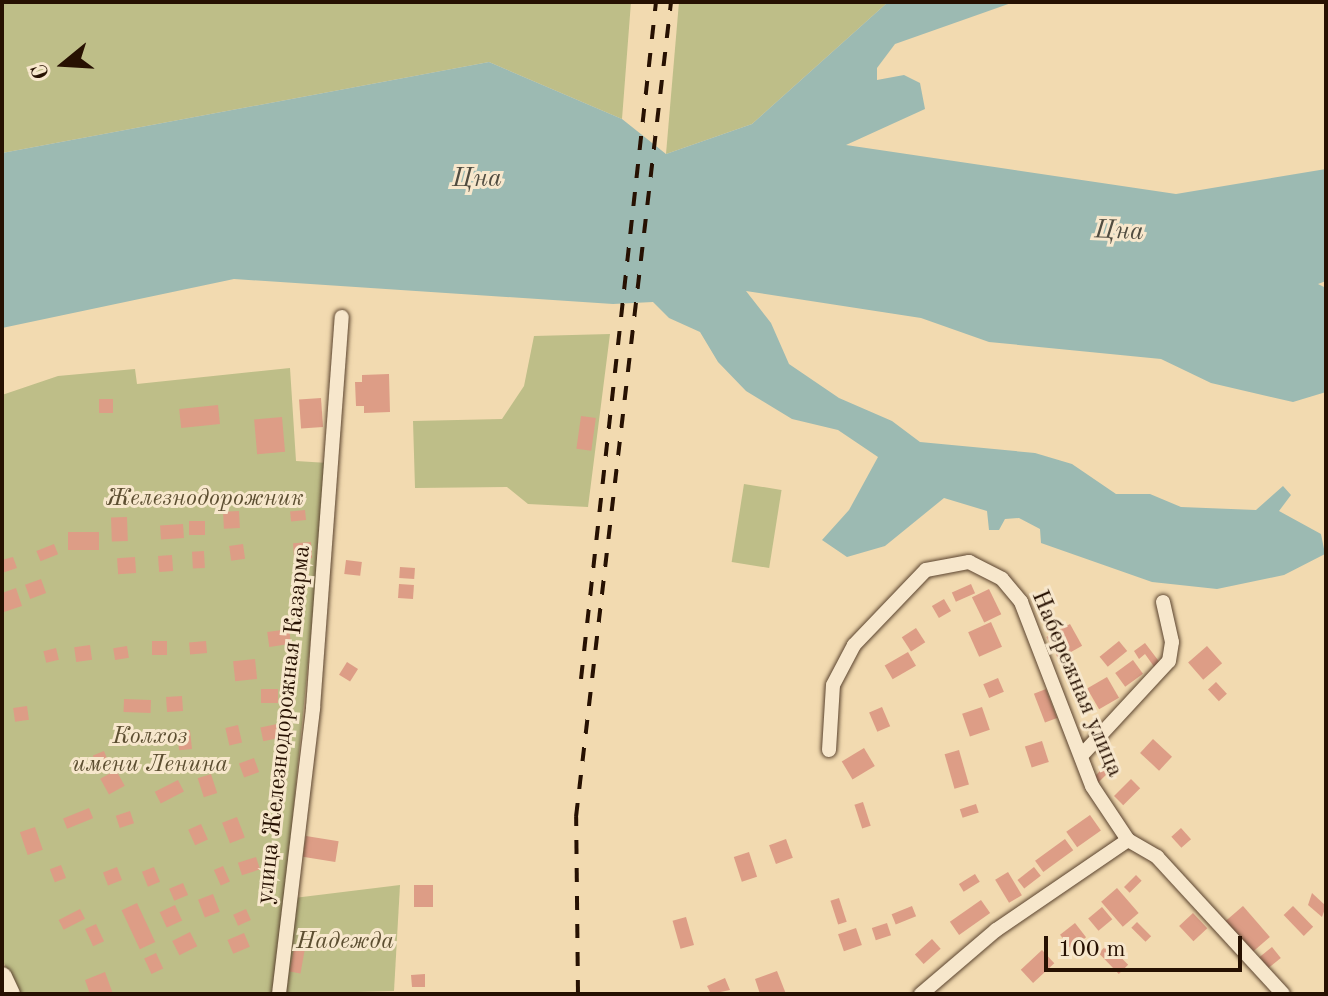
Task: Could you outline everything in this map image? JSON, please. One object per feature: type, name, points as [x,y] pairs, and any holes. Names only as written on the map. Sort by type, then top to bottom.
[{"type":"street","name":"улица Железнодорожная Казарма","points":[[279,994],[315,693],[342,317]]},
{"type":"street","name":"Набережная улица","points":[[829,750],[833,685],[844,659],[912,582],[926,570],[957,561],[1002,579],[1021,602],[1092,786],[1128,840]]},
{"type":"street","points":[[1081,756],[1169,661],[1172,642],[1163,602]]},
{"type":"street","points":[[921,994],[996,930],[1128,840],[1157,857],[1283,994]]},
{"type":"street","points":[[2,977],[10,994]]},
{"type":"green space","points":[[2,2],[631,2],[622,119],[489,62],[2,153]]},
{"type":"green space","points":[[679,2],[888,2],[752,124],[666,154]]},
{"type":"green space","points":[[610,334],[588,507],[528,504],[507,487],[415,488],[413,421],[502,419],[524,386],[534,336]]},
{"type":"green space","name":"Колхоз имени Ленина","points":[[290,368],[296,461],[328,463],[275,994],[18,994],[2,959],[2,395],[58,376],[135,369],[137,384]]},
{"type":"green space","points":[[744,484],[782,490],[769,568],[732,562]]},
{"type":"green space","name":"Надежда","points":[[400,885],[394,991],[284,994],[294,898]]},
{"type":"water","name":"Цна","points":[[888,2],[1014,2],[895,44],[877,68],[877,80],[904,75],[920,83],[925,109],[846,145],[1176,194],[1326,169],[1326,281],[1318,284],[1326,288],[1326,392],[1293,402],[1211,383],[1161,359],[989,342],[921,318],[746,291],[771,323],[789,364],[839,398],[892,421],[920,442],[1035,453],[1072,464],[1116,494],[1150,494],[1181,507],[1256,510],[1283,486],[1291,495],[1279,511],[1321,534],[1325,554],[1284,575],[1217,589],[1152,582],[1041,543],[1040,529],[1019,518],[1005,519],[999,530],[989,530],[987,511],[944,498],[885,546],[847,557],[822,540],[849,510],[878,457],[838,430],[792,419],[746,391],[718,362],[700,332],[669,318],[653,302],[613,304],[234,279],[2,328],[2,153],[489,62],[622,119],[666,154],[752,124]]},
{"type":"building","points":[[389,374],[390,412],[364,413],[364,406],[356,406],[355,382],[362,382],[362,375]]},
{"type":"building","points":[[321,398],[323,427],[301,428],[299,400]]},
{"type":"building","points":[[99,399],[113,399],[113,413],[99,413]]},
{"type":"building","points":[[218,405],[220,424],[181,428],[179,409]]},
{"type":"building","points":[[581,416],[596,418],[591,451],[576,449]]},
{"type":"building","points":[[282,417],[285,452],[257,454],[254,419]]},
{"type":"building","points":[[305,510],[306,520],[291,522],[290,512]]},
{"type":"building","points":[[239,511],[240,528],[224,529],[223,512]]},
{"type":"building","points":[[127,517],[128,541],[112,542],[111,518]]},
{"type":"building","points":[[189,521],[205,521],[205,535],[189,535]]},
{"type":"building","points":[[183,524],[184,538],[161,540],[160,526]]},
{"type":"building","points":[[68,532],[99,532],[99,550],[68,550]]},
{"type":"building","points":[[311,542],[312,558],[294,559],[293,543]]},
{"type":"building","points":[[54,544],[58,554],[41,561],[36,551]]},
{"type":"building","points":[[243,544],[245,559],[231,561],[229,546]]},
{"type":"building","points":[[204,551],[205,568],[193,569],[192,552]]},
{"type":"building","points":[[172,555],[173,571],[159,572],[158,556]]},
{"type":"building","points":[[13,557],[17,568],[2,573],[2,560]]},
{"type":"building","points":[[135,557],[136,573],[118,574],[117,558]]},
{"type":"building","points":[[346,560],[362,562],[360,576],[344,574]]},
{"type":"building","points":[[400,567],[415,568],[414,579],[399,578]]},
{"type":"building","points":[[41,579],[46,593],[30,599],[25,585]]},
{"type":"building","points":[[399,584],[414,585],[413,599],[398,598]]},
{"type":"building","points":[[971,584],[975,593],[956,602],[952,593]]},
{"type":"building","points":[[16,588],[22,606],[4,612],[2,593]]},
{"type":"building","points":[[989,589],[1001,614],[984,622],[972,597]]},
{"type":"building","points":[[944,599],[951,611],[939,618],[932,606]]},
{"type":"building","points":[[991,622],[1002,647],[979,657],[968,632]]},
{"type":"building","points":[[1070,624],[1082,646],[1059,659],[1046,637]]},
{"type":"building","points":[[916,628],[925,642],[911,652],[902,637]]},
{"type":"building","points":[[289,629],[291,644],[269,647],[267,632]]},
{"type":"building","points":[[152,641],[167,641],[167,655],[152,655]]},
{"type":"building","points":[[206,641],[207,653],[190,654],[189,642]]},
{"type":"building","points":[[1119,641],[1127,651],[1108,667],[1100,657]]},
{"type":"building","points":[[1145,643],[1161,664],[1155,668],[1145,654],[1139,659],[1134,651]]},
{"type":"building","points":[[90,645],[92,660],[76,662],[74,647]]},
{"type":"building","points":[[127,646],[129,658],[115,660],[113,648]]},
{"type":"building","points":[[1207,646],[1222,663],[1203,680],[1188,662]]},
{"type":"building","points":[[56,648],[59,660],[46,663],[43,651]]},
{"type":"building","points":[[908,652],[916,666],[893,679],[885,666]]},
{"type":"building","points":[[255,659],[257,679],[235,681],[233,661]]},
{"type":"building","points":[[1133,660],[1143,674],[1125,687],[1115,673]]},
{"type":"building","points":[[347,662],[358,669],[350,682],[339,675]]},
{"type":"building","points":[[1107,677],[1119,698],[1099,709],[1087,688]]},
{"type":"building","points":[[998,678],[1004,692],[989,698],[983,684]]},
{"type":"building","points":[[1216,682],[1227,694],[1219,701],[1208,690]]},
{"type":"building","points":[[261,689],[278,689],[278,703],[261,703]]},
{"type":"building","points":[[1046,689],[1057,718],[1045,723],[1034,694]]},
{"type":"building","points":[[182,696],[183,711],[167,712],[166,697]]},
{"type":"building","points":[[124,699],[151,700],[151,713],[124,712]]},
{"type":"building","points":[[27,706],[29,720],[15,722],[13,708]]},
{"type":"building","points":[[882,707],[890,726],[877,732],[869,712]]},
{"type":"building","points":[[982,707],[990,730],[970,737],[962,714]]},
{"type":"building","points":[[277,724],[280,738],[263,741],[260,728]]},
{"type":"building","points":[[238,725],[242,743],[229,745],[225,728]]},
{"type":"building","points":[[190,730],[192,749],[179,750],[177,731]]},
{"type":"building","points":[[1153,739],[1172,757],[1159,771],[1140,753]]},
{"type":"building","points":[[1042,741],[1049,762],[1032,767],[1025,747]]},
{"type":"building","points":[[864,748],[875,766],[853,779],[842,761]]},
{"type":"building","points":[[959,750],[969,785],[955,789],[945,754]]},
{"type":"building","points":[[104,751],[110,766],[99,770],[93,755]]},
{"type":"building","points":[[254,758],[259,772],[244,778],[239,763]]},
{"type":"building","points":[[1112,759],[1117,764],[1099,782],[1094,777]]},
{"type":"building","points":[[116,770],[125,786],[109,794],[100,779]]},
{"type":"building","points":[[211,774],[217,793],[204,797],[198,778]]},
{"type":"building","points":[[1131,779],[1140,788],[1123,805],[1114,796]]},
{"type":"building","points":[[178,780],[184,792],[161,803],[155,792]]},
{"type":"building","points":[[863,802],[871,826],[862,829],[854,805]]},
{"type":"building","points":[[976,804],[979,813],[963,818],[960,809]]},
{"type":"building","points":[[89,808],[93,818],[67,829],[63,818]]},
{"type":"building","points":[[130,811],[134,823],[120,828],[116,816]]},
{"type":"building","points":[[1090,815],[1101,831],[1077,847],[1066,832]]},
{"type":"building","points":[[237,817],[245,838],[230,843],[222,823]]},
{"type":"building","points":[[201,824],[208,840],[195,845],[188,830]]},
{"type":"building","points":[[35,827],[43,850],[28,855],[20,832]]},
{"type":"building","points":[[1181,828],[1191,839],[1181,848],[1171,837]]},
{"type":"building","points":[[306,836],[339,841],[335,862],[303,857]]},
{"type":"building","points":[[786,839],[793,858],[776,864],[769,845]]},
{"type":"building","points":[[1065,839],[1073,850],[1043,872],[1035,861]]},
{"type":"building","points":[[749,852],[757,877],[742,882],[734,857]]},
{"type":"building","points":[[256,857],[260,869],[242,875],[238,863]]},
{"type":"building","points":[[61,865],[66,878],[55,882],[50,869]]},
{"type":"building","points":[[223,866],[230,882],[221,886],[214,870]]},
{"type":"building","points":[[117,867],[122,880],[108,885],[103,872]]},
{"type":"building","points":[[154,867],[160,882],[148,887],[142,872]]},
{"type":"building","points":[[1034,867],[1041,876],[1024,889],[1017,880]]},
{"type":"building","points":[[1008,872],[1022,895],[1009,903],[995,880]]},
{"type":"building","points":[[975,874],[980,882],[964,892],[959,884]]},
{"type":"building","points":[[1136,875],[1142,881],[1130,893],[1124,887]]},
{"type":"building","points":[[183,883],[188,895],[174,901],[169,889]]},
{"type":"building","points":[[414,885],[433,885],[433,907],[414,907]]},
{"type":"building","points":[[1117,888],[1139,913],[1123,927],[1101,902]]},
{"type":"building","points":[[1312,893],[1326,906],[1322,917],[1308,905]]},
{"type":"building","points":[[213,894],[220,912],[205,917],[198,900]]},
{"type":"building","points":[[839,898],[847,922],[838,925],[830,901]]},
{"type":"building","points":[[981,900],[990,913],[959,935],[950,922]]},
{"type":"building","points":[[137,903],[155,942],[140,949],[122,910]]},
{"type":"building","points":[[175,905],[182,920],[167,928],[160,912]]},
{"type":"building","points":[[912,906],[916,916],[896,924],[892,914]]},
{"type":"building","points":[[1243,906],[1270,937],[1253,952],[1226,921]]},
{"type":"building","points":[[1293,906],[1313,927],[1304,936],[1284,915]]},
{"type":"building","points":[[1102,907],[1112,919],[1098,931],[1088,919]]},
{"type":"building","points":[[80,909],[85,919],[64,930],[59,920]]},
{"type":"building","points":[[246,909],[251,920],[238,926],[233,915]]},
{"type":"building","points":[[1193,913],[1207,928],[1193,941],[1179,926]]},
{"type":"building","points":[[686,917],[694,945],[681,949],[673,921]]},
{"type":"building","points":[[1137,922],[1151,936],[1145,942],[1131,928]]},
{"type":"building","points":[[887,923],[891,935],[876,940],[872,928]]},
{"type":"building","points":[[1075,923],[1086,937],[1071,949],[1060,935]]},
{"type":"building","points":[[96,924],[104,941],[93,946],[85,929]]},
{"type":"building","points":[[856,928],[862,945],[844,951],[838,934]]},
{"type":"building","points":[[190,932],[197,946],[179,955],[172,941]]},
{"type":"building","points":[[244,933],[250,947],[233,954],[227,940]]},
{"type":"building","points":[[932,939],[941,949],[924,964],[915,954]]},
{"type":"building","points":[[1108,944],[1128,965],[1119,974],[1099,953]]},
{"type":"building","points":[[294,947],[305,949],[300,974],[290,972]]},
{"type":"building","points":[[1272,947],[1281,958],[1268,968],[1260,957]]},
{"type":"building","points":[[1042,950],[1054,963],[1033,983],[1021,970]]},
{"type":"building","points":[[156,953],[163,968],[151,974],[144,958]]},
{"type":"building","points":[[777,971],[786,994],[760,994],[755,979]]},
{"type":"building","points":[[105,972],[113,994],[90,994],[85,980]]},
{"type":"building","points":[[425,974],[425,987],[412,987],[411,975]]},
{"type":"building","points":[[725,978],[730,990],[711,994],[707,986]]},
{"type":"railway","points":[[581,679],[656,2]]},
{"type":"railway","points":[[578,994],[576,817],[671,2]]},
{"type":"park label","name":"Железнодорожник","points":[[205,500]]}]
